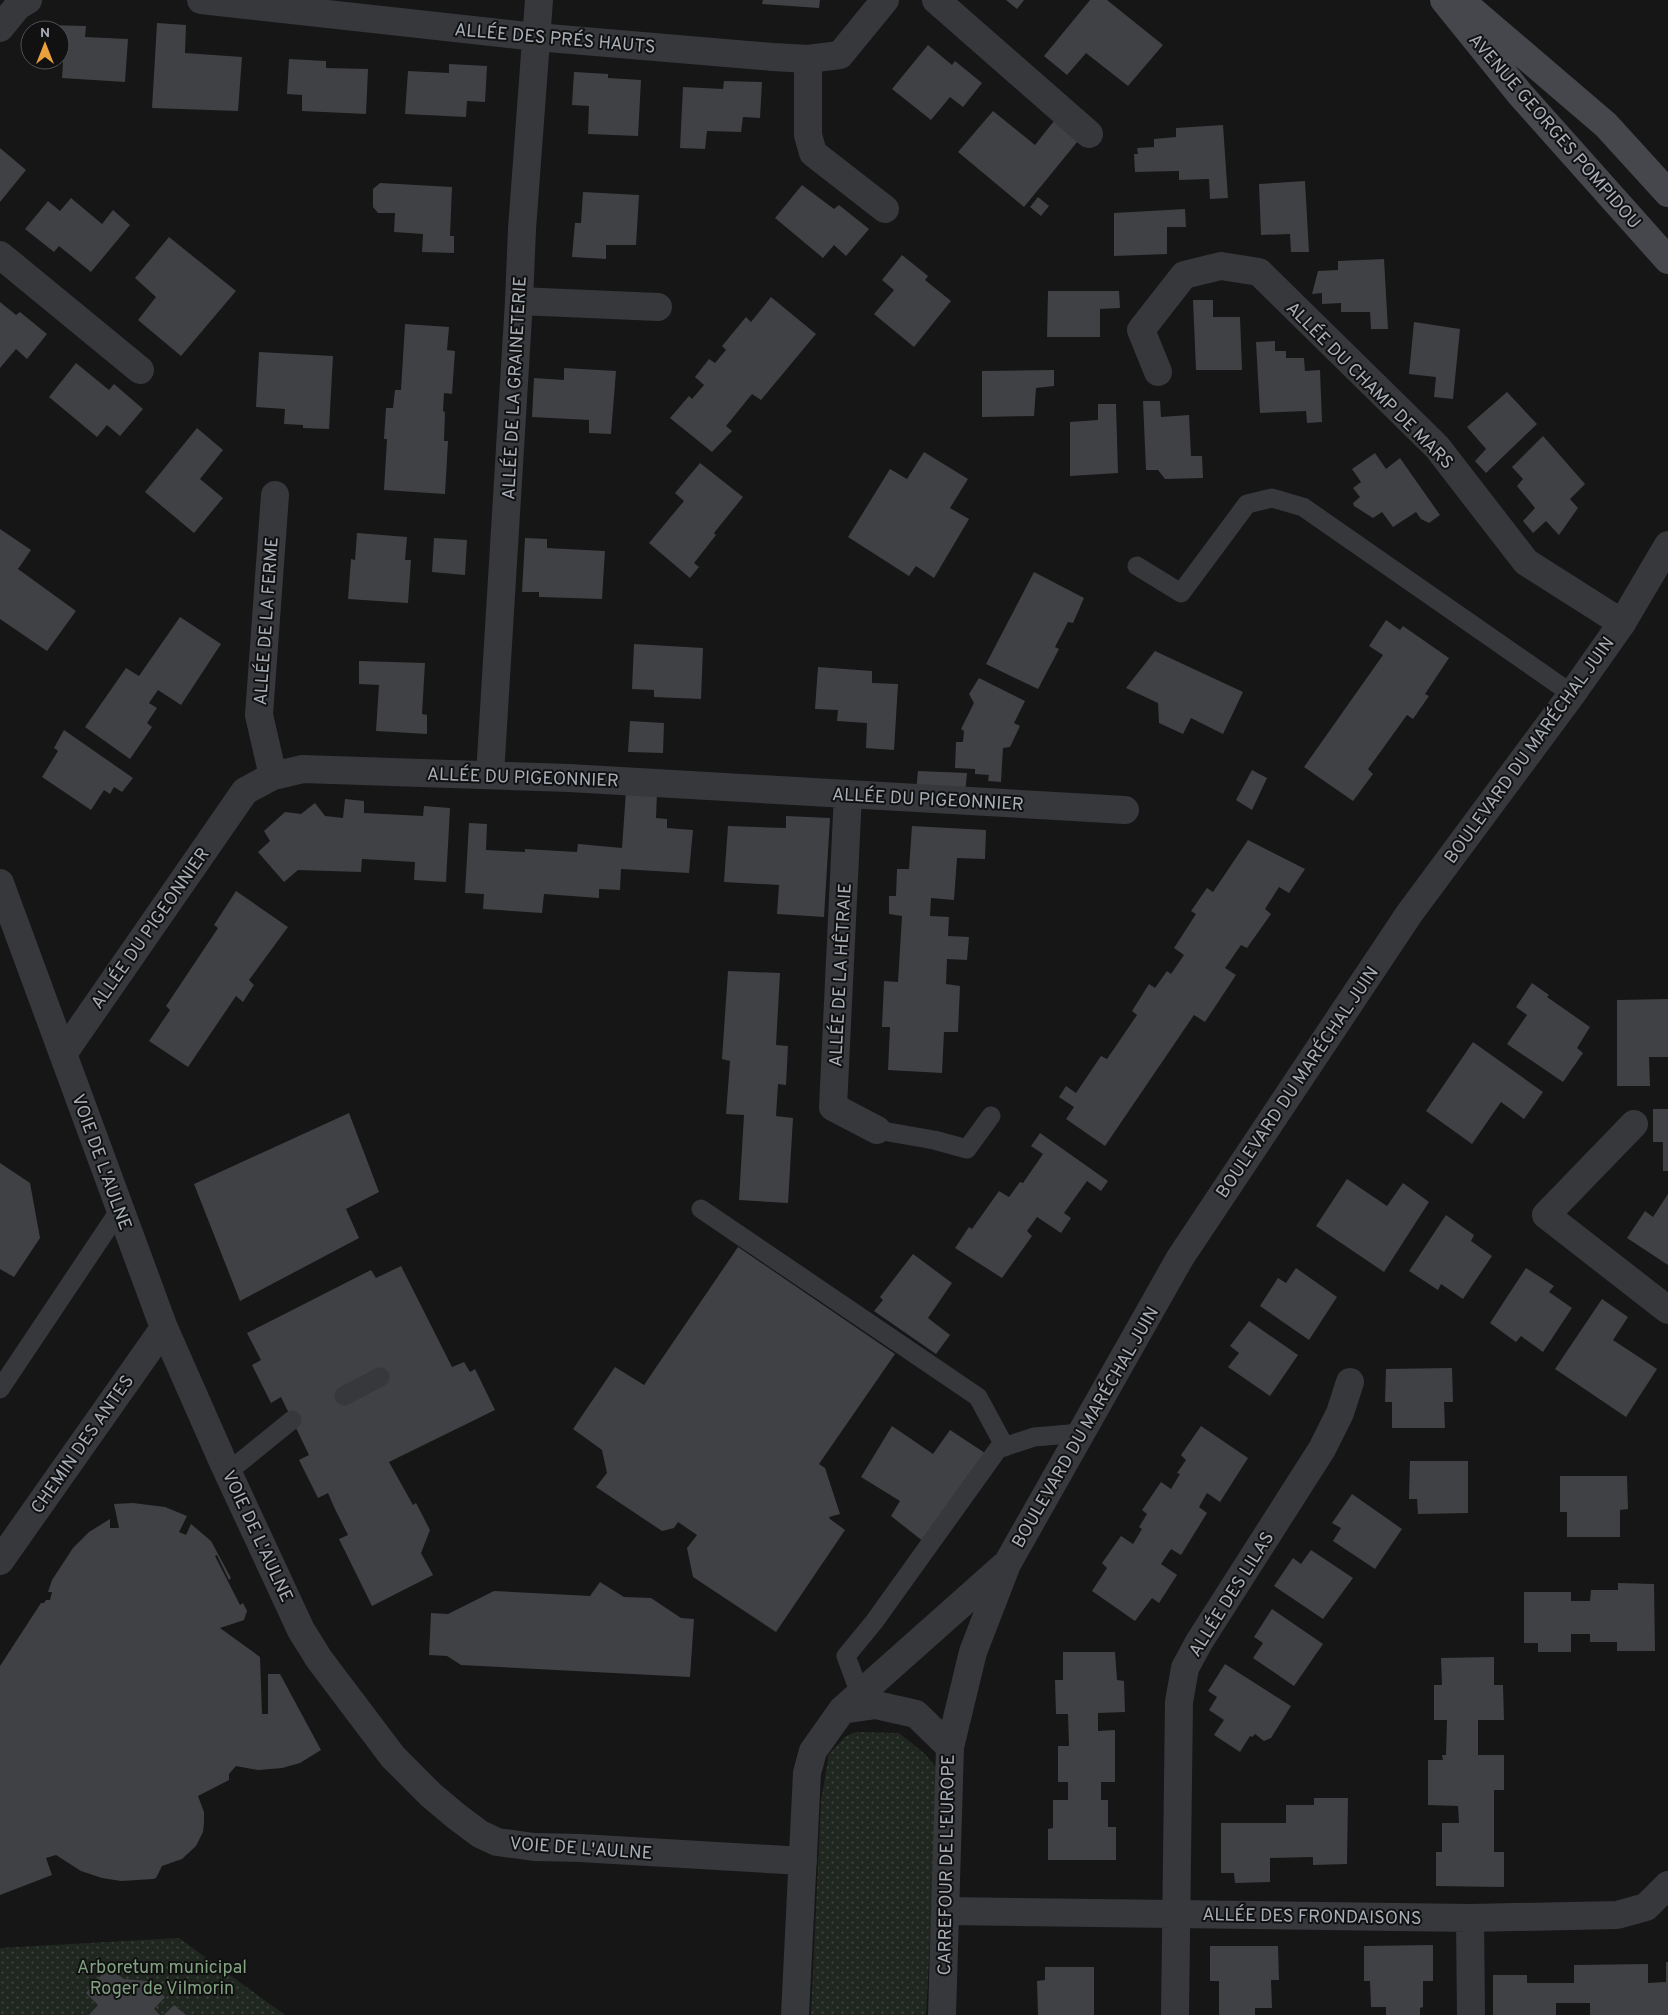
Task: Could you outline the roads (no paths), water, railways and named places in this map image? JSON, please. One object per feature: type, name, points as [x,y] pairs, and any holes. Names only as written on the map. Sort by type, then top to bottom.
[{"type":"main road","name":"AVENUE GEORGES POMPIDOU","points":[[1444,0],[1520,94],[1668,260]]},
{"type":"main road","name":"AVENUE GEORGES POMPIDOU","points":[[1460,0],[1606,125],[1668,193]]},
{"type":"main road","points":[[1606,125],[1668,179]]},
{"type":"street","points":[[0,28],[18,6],[28,0]]},
{"type":"street","name":"ALLÉE DES PRÉS HAUTS","points":[[201,0],[536,37],[808,59],[840,55],[886,0]]},
{"type":"street","name":"ALLÉE DE LA GRAINETERIE","points":[[490,775],[522,229],[539,0]]},
{"type":"street","points":[[936,0],[1089,134]]},
{"type":"street","points":[[808,59],[808,135],[813,153],[885,209]]},
{"type":"street","points":[[0,254],[140,370]]},
{"type":"street","name":"ALLÉE DU CHAMP DE MARS","points":[[1158,372],[1141,330],[1184,275],[1222,266],[1259,272],[1437,447],[1526,562],[1622,623]]},
{"type":"street","points":[[519,301],[658,308]]},
{"type":"street","name":"ALLÉE DE LA FERME","points":[[272,776],[258,715],[276,496]]},
{"type":"street","name":"BOULEVARD DU MARÉCHAL JUIN","points":[[950,1747],[973,1652],[1007,1564],[1180,1258],[1387,946],[1622,623],[1668,545]]},
{"type":"street","name":"BOULEVARD DU MARÉCHAL JUIN","points":[[1622,623],[1668,580]]},
{"type":"street","name":"ALLÉE DU PIGEONNIER","points":[[63,1054],[244,791],[272,776],[303,769],[578,778],[1125,810]]},
{"type":"street","name":"ALLÉE DE LA HÊTRAIE","points":[[848,794],[833,1107],[877,1130]]},
{"type":"street","name":"VOIE DE L'AULNE","points":[[0,883],[119,1211],[164,1328],[228,1472],[301,1630],[319,1659],[393,1757],[431,1795],[480,1834],[497,1842],[534,1847],[803,1861]]},
{"type":"street","points":[[1634,1124],[1546,1215],[1668,1310]]},
{"type":"street","name":"CHEMIN DES ANTES","points":[[0,1560],[164,1328]]},
{"type":"street","name":"ALLÉE DES LILAS","points":[[1176,2015],[1179,1702],[1185,1668],[1199,1642],[1322,1449],[1340,1413],[1350,1382]]},
{"type":"street","name":"BOULEVARD DU MARÉCHAL JUIN","points":[[803,1861],[807,1773],[813,1751],[851,1702],[1007,1564]]},
{"type":"street","name":"CARREFOUR DE L'EUROPE","points":[[851,1702],[876,1705],[916,1714],[950,1747],[942,2015]]},
{"type":"street","points":[[795,2015],[803,1861]]},
{"type":"street","name":"ALLÉE DES FRONDAISONS","points":[[946,1911],[1470,1918],[1617,1914],[1646,1908],[1668,1885]]},
{"type":"street","points":[[1470,1918],[1471,2015]]},
{"type":"lane","points":[[1138,566],[1181,593],[1246,504],[1272,498],[1303,507],[1572,694]]},
{"type":"lane","points":[[877,1130],[934,1140],[967,1149],[991,1116]]},
{"type":"lane","points":[[701,1210],[978,1397],[1005,1447]]},
{"type":"lane","points":[[0,1389],[119,1211]]},
{"type":"lane","points":[[344,1396],[380,1377]]},
{"type":"lane","points":[[228,1472],[292,1420]]},
{"type":"lane","points":[[851,1702],[846,1656],[874,1622],[998,1449],[1034,1437],[1081,1433]]},
{"type":"park label","name":"Arboretum municipal Roger de Vilmorin","points":[[162,1977]]}]
